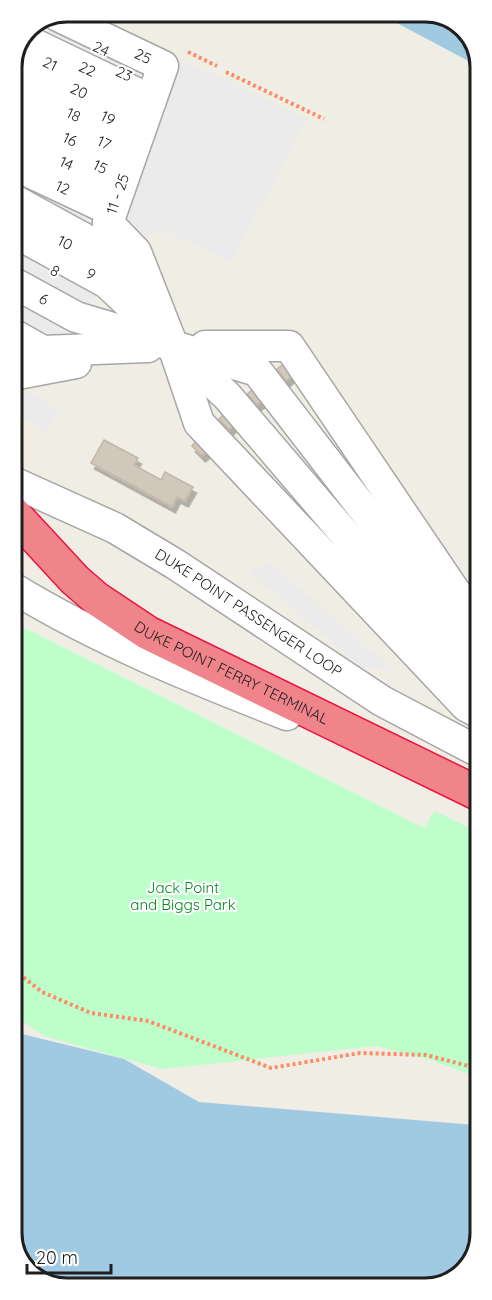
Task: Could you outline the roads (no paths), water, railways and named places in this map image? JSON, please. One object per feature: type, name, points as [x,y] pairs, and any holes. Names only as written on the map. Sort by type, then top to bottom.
[{"type":"highway","name":"DUKE POINT FERRY TERMINAL","points":[[23,523],[75,580],[140,628],[470,790]]},
{"type":"lane","name":"25","points":[[62,23],[135,144]]},
{"type":"lane","name":"24","points":[[48,27],[135,144]]},
{"type":"lane","name":"23","points":[[36,36],[135,144]]},
{"type":"lane","name":"22","points":[[29,44],[135,144]]},
{"type":"lane","name":"21","points":[[25,54],[135,144]]},
{"type":"lane","name":"20","points":[[23,66],[135,144]]},
{"type":"lane","name":"19","points":[[23,78],[135,144]]},
{"type":"lane","name":"18","points":[[23,91],[135,144]]},
{"type":"lane","name":"17","points":[[23,103],[135,144]]},
{"type":"lane","name":"16","points":[[23,115],[135,144]]},
{"type":"lane","name":"15","points":[[23,126],[135,144]]},
{"type":"lane","name":"14","points":[[23,139],[135,144]]},
{"type":"lane","points":[[23,150],[135,144]]},
{"type":"lane","points":[[23,174],[135,144]]},
{"type":"lane","name":"12","points":[[23,162],[135,144]]},
{"type":"lane","name":"11 - 25","points":[[135,144],[136,252],[173,346]]},
{"type":"lane","points":[[23,205],[127,262],[173,346],[199,423],[470,708]]},
{"type":"lane","name":"10","points":[[23,239],[61,329]]},
{"type":"lane","name":"9","points":[[23,253],[61,329]]},
{"type":"lane","name":"8","points":[[23,266],[61,329]]},
{"type":"lane","points":[[23,279],[61,329],[173,346]]},
{"type":"lane","name":"6","points":[[23,292],[61,329]]},
{"type":"lane","points":[[23,306],[61,329],[173,346],[227,396],[470,680]]},
{"type":"lane","points":[[23,320],[61,329],[173,346],[257,371],[470,647]]},
{"type":"lane","points":[[23,333],[61,329],[173,346],[289,346],[470,614]]},
{"type":"lane","name":"DUKE POINT PASSENGER LOOP","points":[[23,486],[115,528],[175,564],[335,672],[421,723],[470,748]]},
{"type":"lane","points":[[23,594],[68,620],[155,663],[449,780]]},
{"type":"water","points":[[397,23],[436,24],[450,30],[462,42],[469,61]]},
{"type":"water","points":[[22,1034],[124,1059],[199,1102],[470,1125],[470,1233],[465,1253],[450,1270],[425,1278],[64,1277],[50,1274],[30,1258],[22,1233]]},
{"type":"park label","name":"Jack Point and Biggs Park","points":[[183,896]]}]
